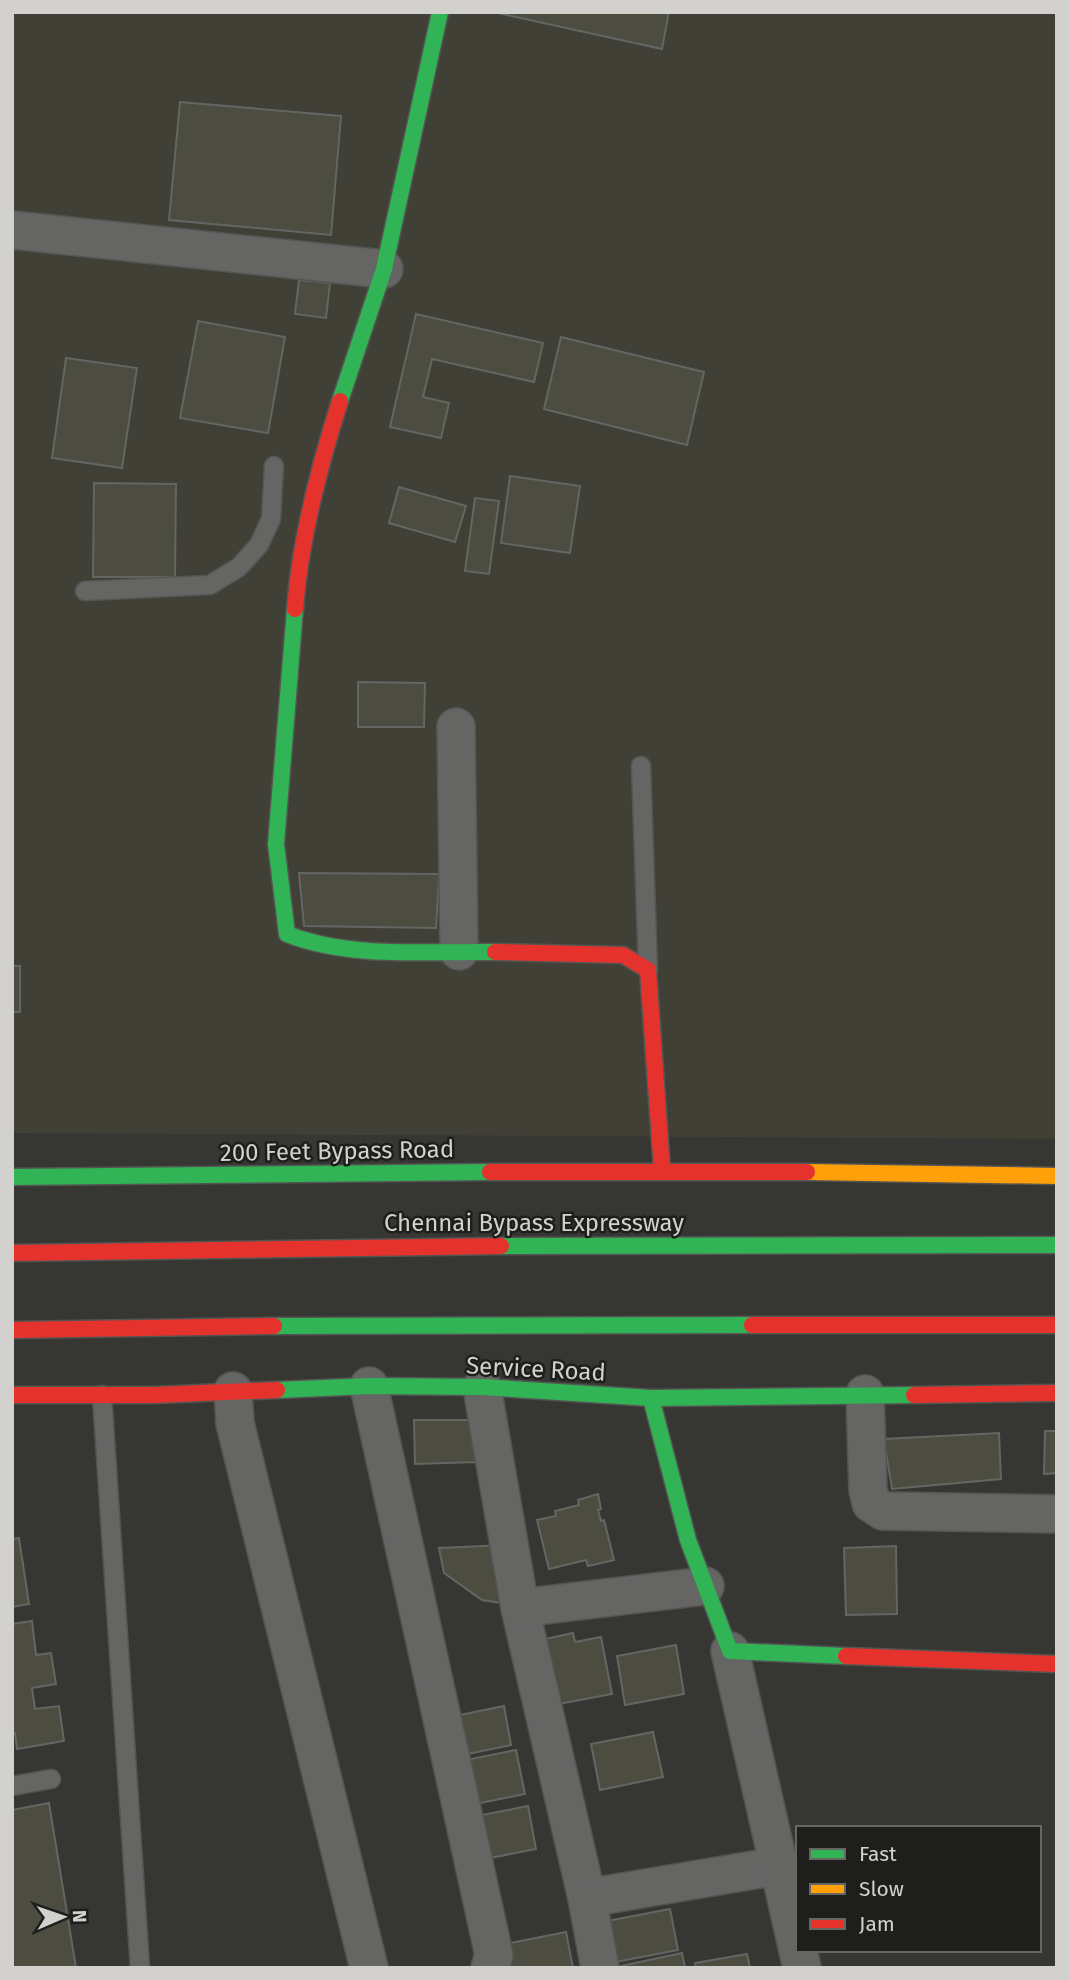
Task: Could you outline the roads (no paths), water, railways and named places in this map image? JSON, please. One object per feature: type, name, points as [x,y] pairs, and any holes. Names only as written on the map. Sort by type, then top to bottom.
[{"type":"main road","points":[[440,12],[384,269],[330,433],[297,579],[276,844],[287,934],[312,944],[356,949],[623,955],[648,970],[662,1170]]},
{"type":"main road","name":"200 Feet Bypass Road","points":[[12,1177],[662,1170],[1057,1176]]},
{"type":"main road","name":"Chennai Bypass Expressway","points":[[12,1252],[423,1245],[1057,1245]]},
{"type":"main road","points":[[12,1330],[426,1324],[1057,1325]]},
{"type":"main road","name":"Service Road","points":[[12,1395],[102,1395],[234,1407],[372,1400],[482,1387],[651,1398],[1057,1393]]},
{"type":"main road","points":[[651,1398],[688,1540],[730,1651],[1057,1664]]},
{"type":"street","points":[[12,230],[384,269]]},
{"type":"street","points":[[456,727],[459,951]]},
{"type":"street","points":[[482,1387],[520,1608],[587,1898],[600,1968]]},
{"type":"street","points":[[865,1394],[868,1490],[871,1503],[883,1511],[1057,1514]]},
{"type":"street","points":[[372,1400],[495,1955],[490,1968]]},
{"type":"street","points":[[234,1407],[369,1968]]},
{"type":"street","points":[[520,1608],[705,1586]]},
{"type":"street","points":[[730,1651],[796,1942]]},
{"type":"street","points":[[587,1898],[778,1866]]},
{"type":"lane","points":[[85,591],[210,585],[239,567],[259,545],[271,519],[274,466]]},
{"type":"lane","points":[[271,519],[310,523]]},
{"type":"lane","points":[[641,766],[648,970]]},
{"type":"lane","points":[[102,1395],[140,1968]]},
{"type":"lane","points":[[12,1786],[51,1779]]}]
